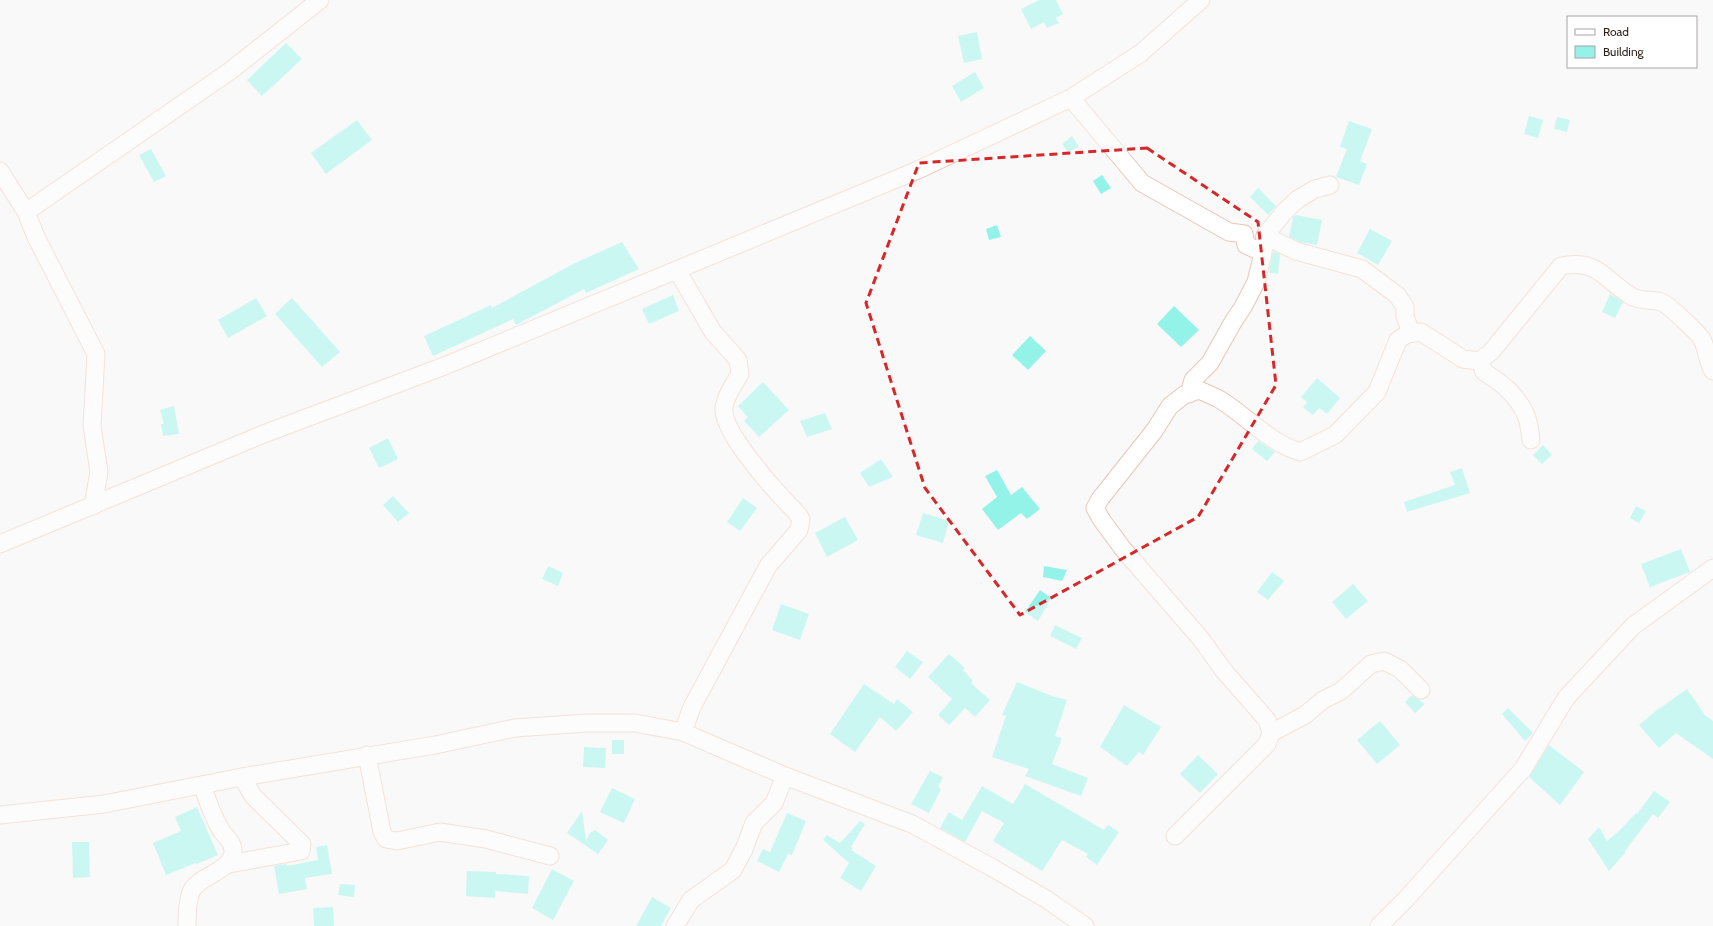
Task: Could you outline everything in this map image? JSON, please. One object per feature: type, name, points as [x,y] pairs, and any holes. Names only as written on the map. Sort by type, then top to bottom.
[{"type":"street","points":[[26,212],[230,71],[320,0]]},
{"type":"street","points":[[0,544],[261,435],[446,365],[918,170],[1071,98],[1141,53],[1201,0]]},
{"type":"street","points":[[1071,98],[1142,184],[1229,232],[1244,234],[1246,245],[1263,253]]},
{"type":"street","points":[[0,171],[26,212],[36,237],[96,354],[92,426],[100,472],[93,506]]},
{"type":"street","points":[[1189,394],[1194,380],[1210,363],[1256,282],[1263,253],[1265,236],[1298,199],[1315,188],[1330,185]]},
{"type":"street","points":[[1265,236],[1296,251],[1362,269],[1397,295],[1405,307],[1405,316],[1410,333]]},
{"type":"street","points":[[1175,836],[1267,744],[1271,733],[1267,720],[1224,671],[1201,639],[1123,549],[1101,519],[1095,508],[1100,499],[1154,431],[1170,406],[1184,395],[1199,390],[1219,399],[1274,440],[1288,448],[1300,452],[1335,435],[1377,392],[1398,340],[1410,333],[1421,332],[1463,359],[1480,360],[1491,352],[1561,266],[1575,263],[1592,267],[1632,296],[1645,301],[1662,302],[1680,317],[1702,340],[1708,363],[1713,371]]},
{"type":"street","points":[[677,270],[713,332],[738,360],[740,374],[730,390],[724,408],[728,427],[747,455],[780,496],[796,510],[801,519],[799,530],[768,566],[692,707],[683,732]]},
{"type":"street","points":[[1480,360],[1484,372],[1507,387],[1517,400],[1526,415],[1531,440]]},
{"type":"street","points":[[1379,926],[1416,888],[1523,769],[1566,698],[1633,626],[1713,568]]},
{"type":"street","points":[[1271,733],[1305,715],[1323,700],[1341,691],[1371,664],[1384,661],[1400,669],[1421,690]]},
{"type":"street","points":[[0,815],[104,804],[242,777],[367,755],[435,745],[515,728],[580,723],[635,724],[683,732],[785,776],[912,824],[1046,899],[1085,926]]},
{"type":"street","points":[[367,755],[382,832],[386,839],[397,841],[440,832],[486,839],[550,856]]},
{"type":"street","points":[[675,926],[691,900],[733,870],[744,849],[754,823],[774,803],[785,776]]},
{"type":"street","points":[[188,926],[187,915],[191,891],[200,882],[229,864],[301,850],[302,844],[253,796],[242,777]]},
{"type":"street","points":[[202,785],[211,810],[222,832],[232,844],[234,853],[229,864]]},
{"type":"highlighted area","points":[[1147,148],[1258,222],[1276,385],[1198,517],[1020,615],[925,488],[866,303],[919,163]]},
{"type":"building","points":[[1039,0],[1056,0],[1063,14],[1056,18],[1059,23],[1047,28],[1044,22],[1031,29],[1021,9]]},
{"type":"building","points":[[977,32],[982,59],[964,63],[958,36]]},
{"type":"building","points":[[286,43],[302,59],[262,96],[247,80]]},
{"type":"building","points":[[975,72],[984,88],[961,102],[952,86]]},
{"type":"building","points":[[1529,116],[1543,120],[1538,138],[1524,134]]},
{"type":"building","points":[[1557,117],[1570,120],[1567,132],[1554,129]]},
{"type":"building","points":[[357,120],[372,140],[326,174],[311,153]]},
{"type":"building","points":[[1349,121],[1372,129],[1360,161],[1367,164],[1359,185],[1336,177],[1347,149],[1340,147]]},
{"type":"building","points":[[1072,136],[1079,147],[1068,152],[1062,144]]},
{"type":"building","points":[[151,149],[166,176],[154,182],[139,155]]},
{"type":"building","points":[[1102,175],[1111,188],[1101,194],[1093,181]]},
{"type":"building","points":[[1258,188],[1276,206],[1268,215],[1250,197]]},
{"type":"building","points":[[1296,215],[1322,220],[1317,245],[1300,242],[1289,237],[1293,217]]},
{"type":"building","points":[[997,225],[1001,237],[989,240],[986,229]]},
{"type":"building","points":[[1370,229],[1392,241],[1378,265],[1357,253]]},
{"type":"building","points":[[622,242],[639,269],[586,293],[584,289],[516,325],[513,319],[433,356],[424,336],[491,305],[492,308],[575,263]]},
{"type":"building","points":[[1273,251],[1280,254],[1278,274],[1269,273]]},
{"type":"building","points":[[1610,294],[1623,302],[1615,318],[1602,312]]},
{"type":"building","points":[[673,295],[679,311],[649,324],[642,309]]},
{"type":"building","points":[[256,298],[267,316],[228,338],[218,320]]},
{"type":"building","points":[[292,298],[340,352],[322,367],[275,314]]},
{"type":"building","points":[[1174,306],[1199,330],[1181,347],[1157,324]]},
{"type":"building","points":[[1030,336],[1046,351],[1028,370],[1012,355]]},
{"type":"building","points":[[1317,378],[1340,398],[1327,414],[1319,408],[1313,415],[1303,407],[1307,402],[1301,397]]},
{"type":"building","points":[[763,382],[789,410],[759,437],[744,421],[748,417],[738,406]]},
{"type":"building","points":[[174,406],[179,434],[163,436],[161,424],[164,424],[160,410]]},
{"type":"building","points":[[825,413],[832,429],[807,437],[800,421]]},
{"type":"building","points":[[388,438],[398,459],[379,468],[369,448]]},
{"type":"building","points":[[1258,441],[1275,452],[1267,461],[1252,449]]},
{"type":"building","points":[[1543,445],[1552,455],[1542,464],[1533,455]]},
{"type":"building","points":[[881,459],[893,477],[869,487],[860,473]]},
{"type":"building","points":[[1462,468],[1470,493],[1407,512],[1404,502],[1455,485],[1450,472]]},
{"type":"building","points":[[997,470],[1011,495],[1022,487],[1040,509],[1027,519],[1021,513],[998,530],[982,509],[997,497],[985,476]]},
{"type":"building","points":[[393,496],[409,513],[398,522],[383,505]]},
{"type":"building","points":[[743,498],[757,508],[740,531],[727,522]]},
{"type":"building","points":[[1636,506],[1646,511],[1639,523],[1630,518]]},
{"type":"building","points":[[923,513],[949,521],[943,543],[916,535]]},
{"type":"building","points":[[845,517],[858,540],[827,557],[815,533]]},
{"type":"building","points":[[1681,549],[1690,572],[1650,587],[1641,564]]},
{"type":"building","points":[[548,566],[563,573],[558,586],[542,579]]},
{"type":"building","points":[[1044,566],[1067,570],[1062,581],[1043,577]]},
{"type":"building","points":[[1272,572],[1284,581],[1268,600],[1257,592]]},
{"type":"building","points":[[1353,584],[1368,601],[1346,619],[1332,602]]},
{"type":"building","points":[[1040,590],[1051,598],[1038,621],[1025,612]]},
{"type":"building","points":[[781,604],[809,614],[800,640],[772,630]]},
{"type":"building","points":[[1055,625],[1082,638],[1076,649],[1050,636]]},
{"type":"building","points":[[907,651],[923,662],[910,679],[895,667]]},
{"type":"building","points":[[949,654],[965,668],[963,670],[973,681],[971,683],[990,700],[975,717],[965,708],[949,725],[938,715],[952,699],[928,677]]},
{"type":"building","points":[[1017,682],[1052,696],[1067,700],[1055,736],[1062,738],[1052,764],[1088,778],[1081,796],[1025,776],[1029,769],[992,757],[1006,716],[1002,715]]},
{"type":"building","points":[[864,684],[894,704],[897,699],[913,712],[896,731],[880,717],[855,752],[830,734]]},
{"type":"building","points":[[1687,689],[1705,715],[1713,721],[1713,759],[1676,733],[1659,748],[1639,725]]},
{"type":"building","points":[[1412,695],[1425,704],[1415,713],[1405,702]]},
{"type":"building","points":[[1124,705],[1161,727],[1143,755],[1139,752],[1127,766],[1100,747]]},
{"type":"building","points":[[1508,708],[1533,733],[1525,741],[1502,714]]},
{"type":"building","points":[[1380,721],[1400,745],[1377,764],[1357,740]]},
{"type":"building","points":[[612,740],[624,740],[624,754],[612,754]]},
{"type":"building","points":[[1549,745],[1584,772],[1560,805],[1529,777]]},
{"type":"building","points":[[584,747],[606,748],[605,768],[583,767]]},
{"type":"building","points":[[1198,755],[1218,774],[1200,793],[1180,774]]},
{"type":"building","points":[[930,771],[943,777],[938,787],[941,789],[929,813],[911,804]]},
{"type":"building","points":[[1025,784],[1104,830],[1108,825],[1119,832],[1097,865],[1086,857],[1088,854],[1062,840],[1042,871],[993,841],[1004,823],[982,811],[965,842],[940,828],[949,812],[962,820],[982,786],[1013,804]]},
{"type":"building","points":[[612,788],[635,799],[624,823],[600,812]]},
{"type":"building","points":[[1654,791],[1670,802],[1658,818],[1653,814],[1625,853],[1609,871],[1588,839],[1599,827],[1607,841],[1636,813],[1637,814]]},
{"type":"building","points":[[197,807],[218,855],[166,875],[153,843],[181,831],[175,817]]},
{"type":"building","points":[[582,811],[586,841],[590,833],[595,830],[608,840],[598,854],[567,833]]},
{"type":"building","points":[[787,813],[806,821],[792,855],[788,854],[779,872],[757,861],[763,849],[770,852]]},
{"type":"building","points":[[860,821],[865,824],[851,847],[853,848],[851,850],[876,866],[861,891],[840,878],[849,863],[823,840],[827,835],[840,843]]},
{"type":"building","points":[[72,842],[89,842],[90,877],[73,878]]},
{"type":"building","points":[[327,845],[332,874],[305,878],[307,889],[279,894],[274,866],[286,864],[287,866],[318,860],[316,847]]},
{"type":"building","points":[[552,869],[574,881],[553,920],[532,908]]},
{"type":"building","points":[[467,871],[496,872],[496,874],[529,876],[528,894],[495,891],[495,898],[466,896]]},
{"type":"building","points":[[340,884],[355,885],[354,897],[338,895]]},
{"type":"building","points":[[652,897],[671,908],[661,926],[636,926]]},
{"type":"building","points":[[333,907],[334,926],[314,926],[313,908]]}]
